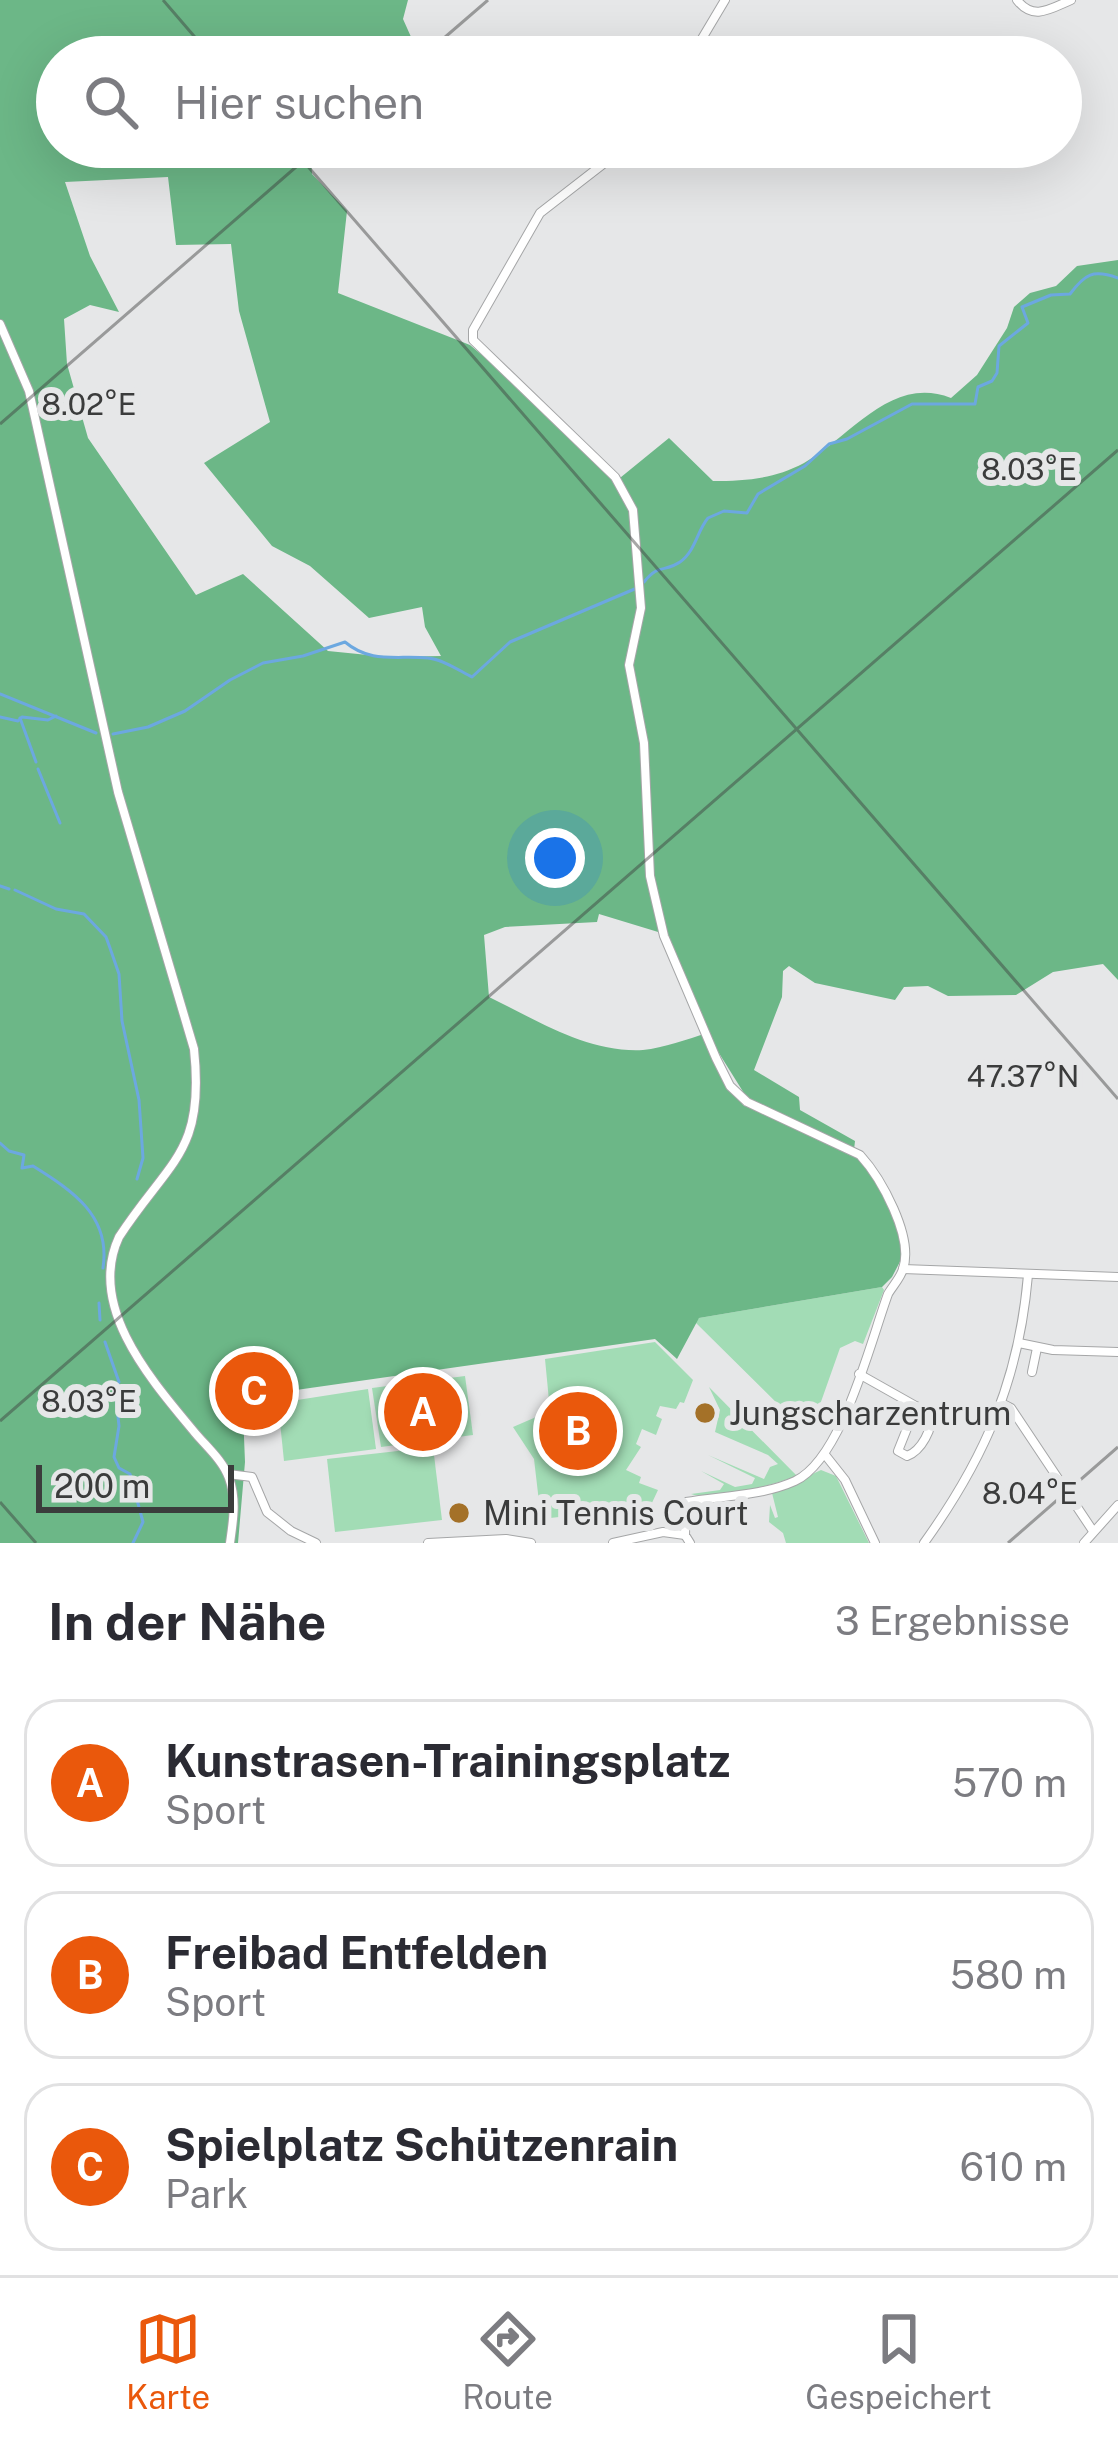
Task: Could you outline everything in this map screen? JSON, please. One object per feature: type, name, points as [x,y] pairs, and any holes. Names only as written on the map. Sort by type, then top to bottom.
[{"type":"street","points":[[704,36],[725,0]]},
{"type":"street","points":[[1017,0],[1036,14],[1071,0]]},
{"type":"street","points":[[598,168],[540,213],[472,335],[477,346],[615,478],[633,510],[641,608],[629,665],[644,743],[650,876],[664,935],[730,1086],[746,1102],[860,1155],[874,1170],[902,1229],[903,1269],[888,1294],[826,1456],[797,1480],[779,1486],[686,1502],[688,1539],[663,1532],[613,1543]]},
{"type":"street","points":[[0,324],[29,391],[103,732],[194,1048],[199,1093],[186,1149],[137,1210],[113,1251],[110,1300],[129,1341],[228,1474],[235,1513],[230,1543]]},
{"type":"street","points":[[903,1269],[1118,1277]]},
{"type":"street","points":[[924,1543],[976,1462],[1003,1404],[1019,1343],[1028,1275]]},
{"type":"street","points":[[1019,1343],[1118,1352]]},
{"type":"street","points":[[1032,1372],[1037,1348]]},
{"type":"street","points":[[859,1375],[931,1414],[932,1425],[917,1451],[907,1456],[898,1450],[916,1406]]},
{"type":"street","points":[[1003,1404],[1011,1408],[1093,1531]]},
{"type":"street","points":[[826,1456],[844,1480],[875,1543]]},
{"type":"street","points":[[228,1474],[252,1477],[267,1512],[316,1543]]},
{"type":"street","points":[[1084,1543],[1118,1505]]},
{"type":"street","points":[[428,1543],[506,1539],[531,1543]]},
{"type":"green space","points":[[0,0],[408,0],[403,19],[411,36],[36,36],[36,168],[312,168],[347,211],[338,293],[470,345],[615,482],[669,438],[713,481],[782,473],[804,463],[891,401],[929,393],[951,398],[977,375],[1007,328],[1014,307],[1030,293],[1056,286],[1077,266],[1118,260],[1118,980],[1103,964],[1053,972],[1016,995],[948,996],[928,986],[904,987],[895,1000],[815,983],[789,966],[783,971],[782,997],[754,1070],[799,1097],[800,1110],[855,1141],[854,1150],[752,1106],[717,1050],[743,1105],[860,1155],[902,1229],[904,1254],[892,1277],[882,1287],[699,1318],[677,1359],[655,1339],[254,1396],[243,1412],[245,1462],[238,1543],[0,1543]],"holes":[[[168,177],[176,245],[231,244],[239,311],[270,422],[204,463],[272,546],[310,566],[369,618],[422,607],[425,627],[441,656],[328,651],[243,574],[196,595],[88,438],[67,364],[64,319],[90,305],[119,312],[90,256],[65,182]],[[599,914],[668,935],[708,1033],[643,1050],[622,1050],[582,1041],[489,997],[484,935],[505,927],[597,922]]]},
{"type":"green space","points":[[882,1287],[863,1344],[855,1341],[840,1348],[811,1430],[799,1425],[695,1322],[699,1318]]},
{"type":"green space","points":[[655,1342],[693,1380],[684,1403],[676,1409],[660,1406],[656,1416],[662,1419],[656,1435],[642,1429],[636,1444],[641,1447],[626,1470],[641,1477],[639,1483],[658,1490],[650,1507],[541,1519],[534,1459],[513,1427],[550,1411],[545,1359]]},
{"type":"green space","points":[[465,1376],[473,1435],[381,1447],[372,1388]]},
{"type":"green space","points":[[709,1387],[797,1476],[728,1494],[691,1494],[720,1490],[724,1484],[701,1471],[735,1487],[752,1484],[755,1478],[708,1455],[764,1479],[770,1467],[778,1464],[715,1432],[720,1410]]},
{"type":"green space","points":[[368,1389],[376,1449],[284,1461],[278,1403]]},
{"type":"green space","points":[[433,1447],[442,1520],[335,1532],[327,1459]]},
{"type":"green space","points":[[821,1470],[836,1476],[869,1543],[786,1543],[783,1533],[769,1522],[770,1505],[778,1517],[772,1493]]},
{"type":"waterway","points":[[644,582],[685,558],[708,518],[724,511],[747,513],[758,494],[805,466],[829,444],[912,404],[975,404],[978,387],[997,373],[999,346],[1028,323],[1022,307],[1051,295],[1070,294],[1090,275],[1118,278]]},
{"type":"waterway","points":[[113,734],[148,727],[185,711],[263,663],[345,642],[375,656],[433,659],[472,677],[510,642],[637,588]]},
{"type":"waterway","points":[[0,694],[96,733]]},
{"type":"waterway","points":[[0,717],[18,721],[56,716]]},
{"type":"waterway","points":[[20,718],[36,762]]},
{"type":"waterway","points":[[38,769],[60,823]]},
{"type":"waterway","points":[[0,886],[9,889]]},
{"type":"waterway","points":[[15,890],[56,909],[84,914],[106,937],[119,974],[122,1021],[139,1100],[143,1158],[137,1179]]},
{"type":"waterway","points":[[0,1143],[24,1155],[22,1168],[33,1166],[86,1207],[101,1234],[103,1268]]},
{"type":"waterway","points":[[99,1303],[100,1320]]},
{"type":"waterway","points":[[105,1342],[119,1382],[114,1457],[119,1468],[130,1474],[143,1522],[133,1543]]},
{"type":"place","name":"Spielplatz Schützenrain","points":[[254,1391]]},
{"type":"place","name":"Kunstrasen-Trainingsplatz","points":[[423,1412]]},
{"type":"place","name":"Jungscharzentrum","points":[[705,1413]]},
{"type":"place","name":"Freibad Entfelden","points":[[578,1431]]},
{"type":"place","name":"Mini Tennis Court","points":[[459,1513]]}]
